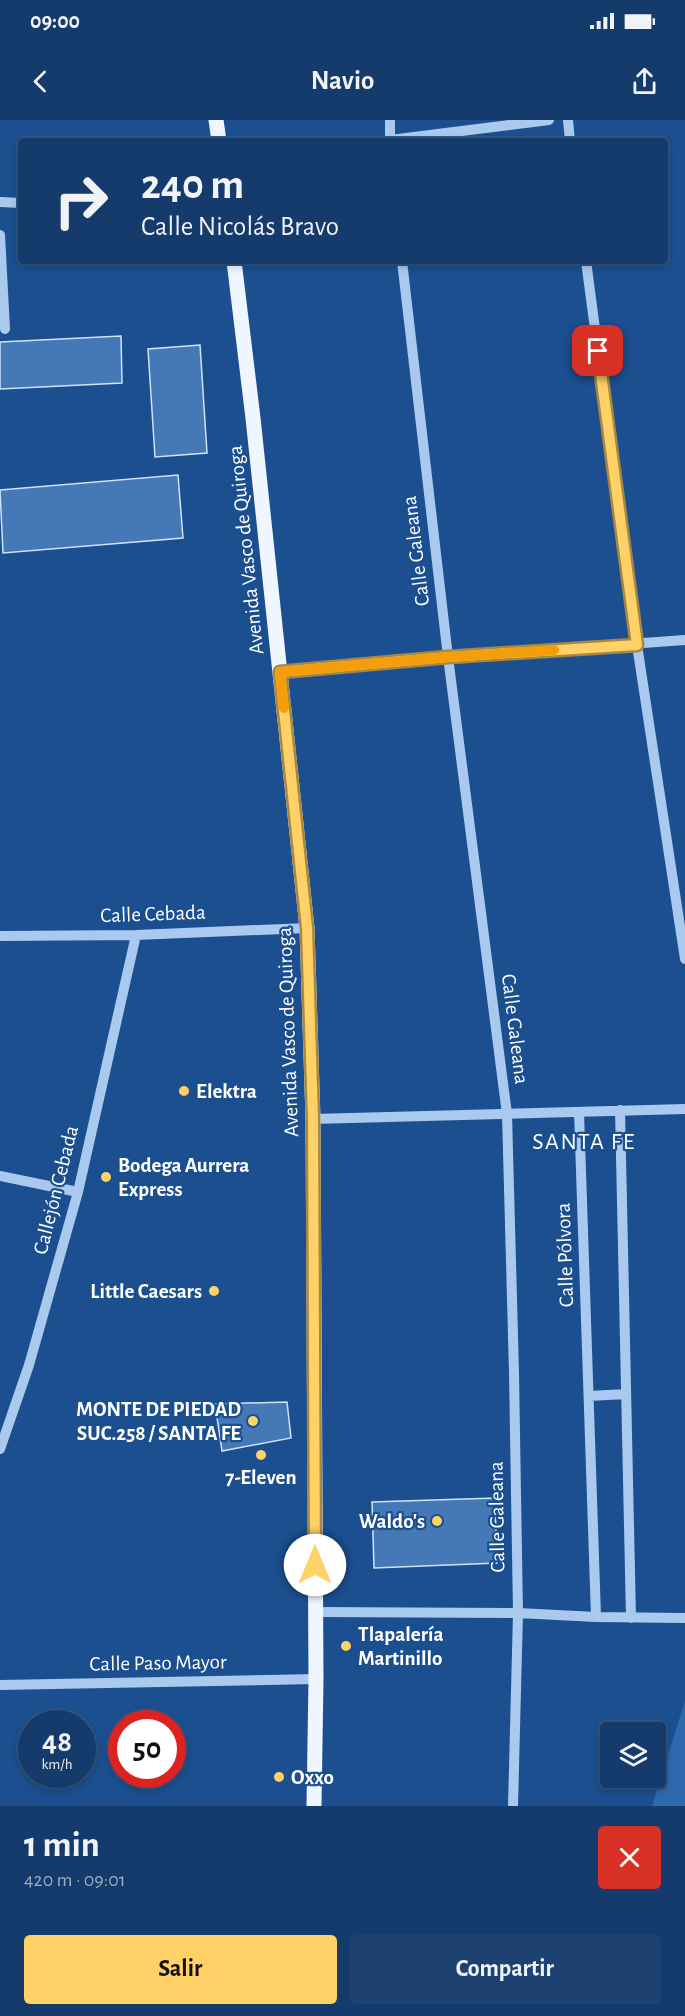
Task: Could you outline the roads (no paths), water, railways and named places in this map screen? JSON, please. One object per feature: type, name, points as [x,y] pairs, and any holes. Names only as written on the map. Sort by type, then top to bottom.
[{"type":"main road","points":[[216,120],[219,138]]},
{"type":"main road","name":"Avenida Vasco de Quiroga","points":[[234,264],[307,928],[313,1119],[316,1679],[314,1806]]},
{"type":"street","points":[[390,120],[390,138]]},
{"type":"street","points":[[413,138],[549,120]]},
{"type":"street","points":[[568,120],[570,138]]},
{"type":"street","points":[[0,202],[18,203]]},
{"type":"street","points":[[0,235],[5,329]]},
{"type":"street","name":"Calle Galeana","points":[[402,264],[448,657],[507,1114],[518,1613],[513,1806]]},
{"type":"street","points":[[586,264],[637,645],[685,959]]},
{"type":"street","points":[[280,672],[685,640]]},
{"type":"street","name":"Calle Cebada","points":[[0,936],[136,935],[307,928]]},
{"type":"street","name":"Callejón Cebada","points":[[0,1449],[29,1365],[78,1192],[136,935]]},
{"type":"street","points":[[313,1119],[685,1109]]},
{"type":"street","points":[[620,1110],[631,1618]]},
{"type":"street","name":"Calle Pólvora","points":[[579,1112],[596,1617]]},
{"type":"street","points":[[0,1176],[78,1192]]},
{"type":"street","points":[[589,1396],[626,1394]]},
{"type":"street","points":[[315,1612],[518,1613],[685,1618]]},
{"type":"street","name":"Calle Paso Mayor","points":[[0,1685],[316,1679]]},
{"type":"place","name":"Elektra","points":[[184,1091]]},
{"type":"place","name":"Bodega Aurrera Express","points":[[106,1177]]},
{"type":"place","name":"Little Caesars","points":[[214,1291]]},
{"type":"place","name":"MONTE DE PIEDAD SUC.258 / SANTA FE","points":[[253,1421]]},
{"type":"place","name":"7-Eleven","points":[[261,1455]]},
{"type":"place","name":"Waldo's","points":[[437,1521]]},
{"type":"place","name":"Tlapalería Martinillo","points":[[346,1646]]},
{"type":"place","name":"Oxxo","points":[[279,1777]]},
{"type":"district","name":"SANTA FE","points":[[584,1142]]}]
